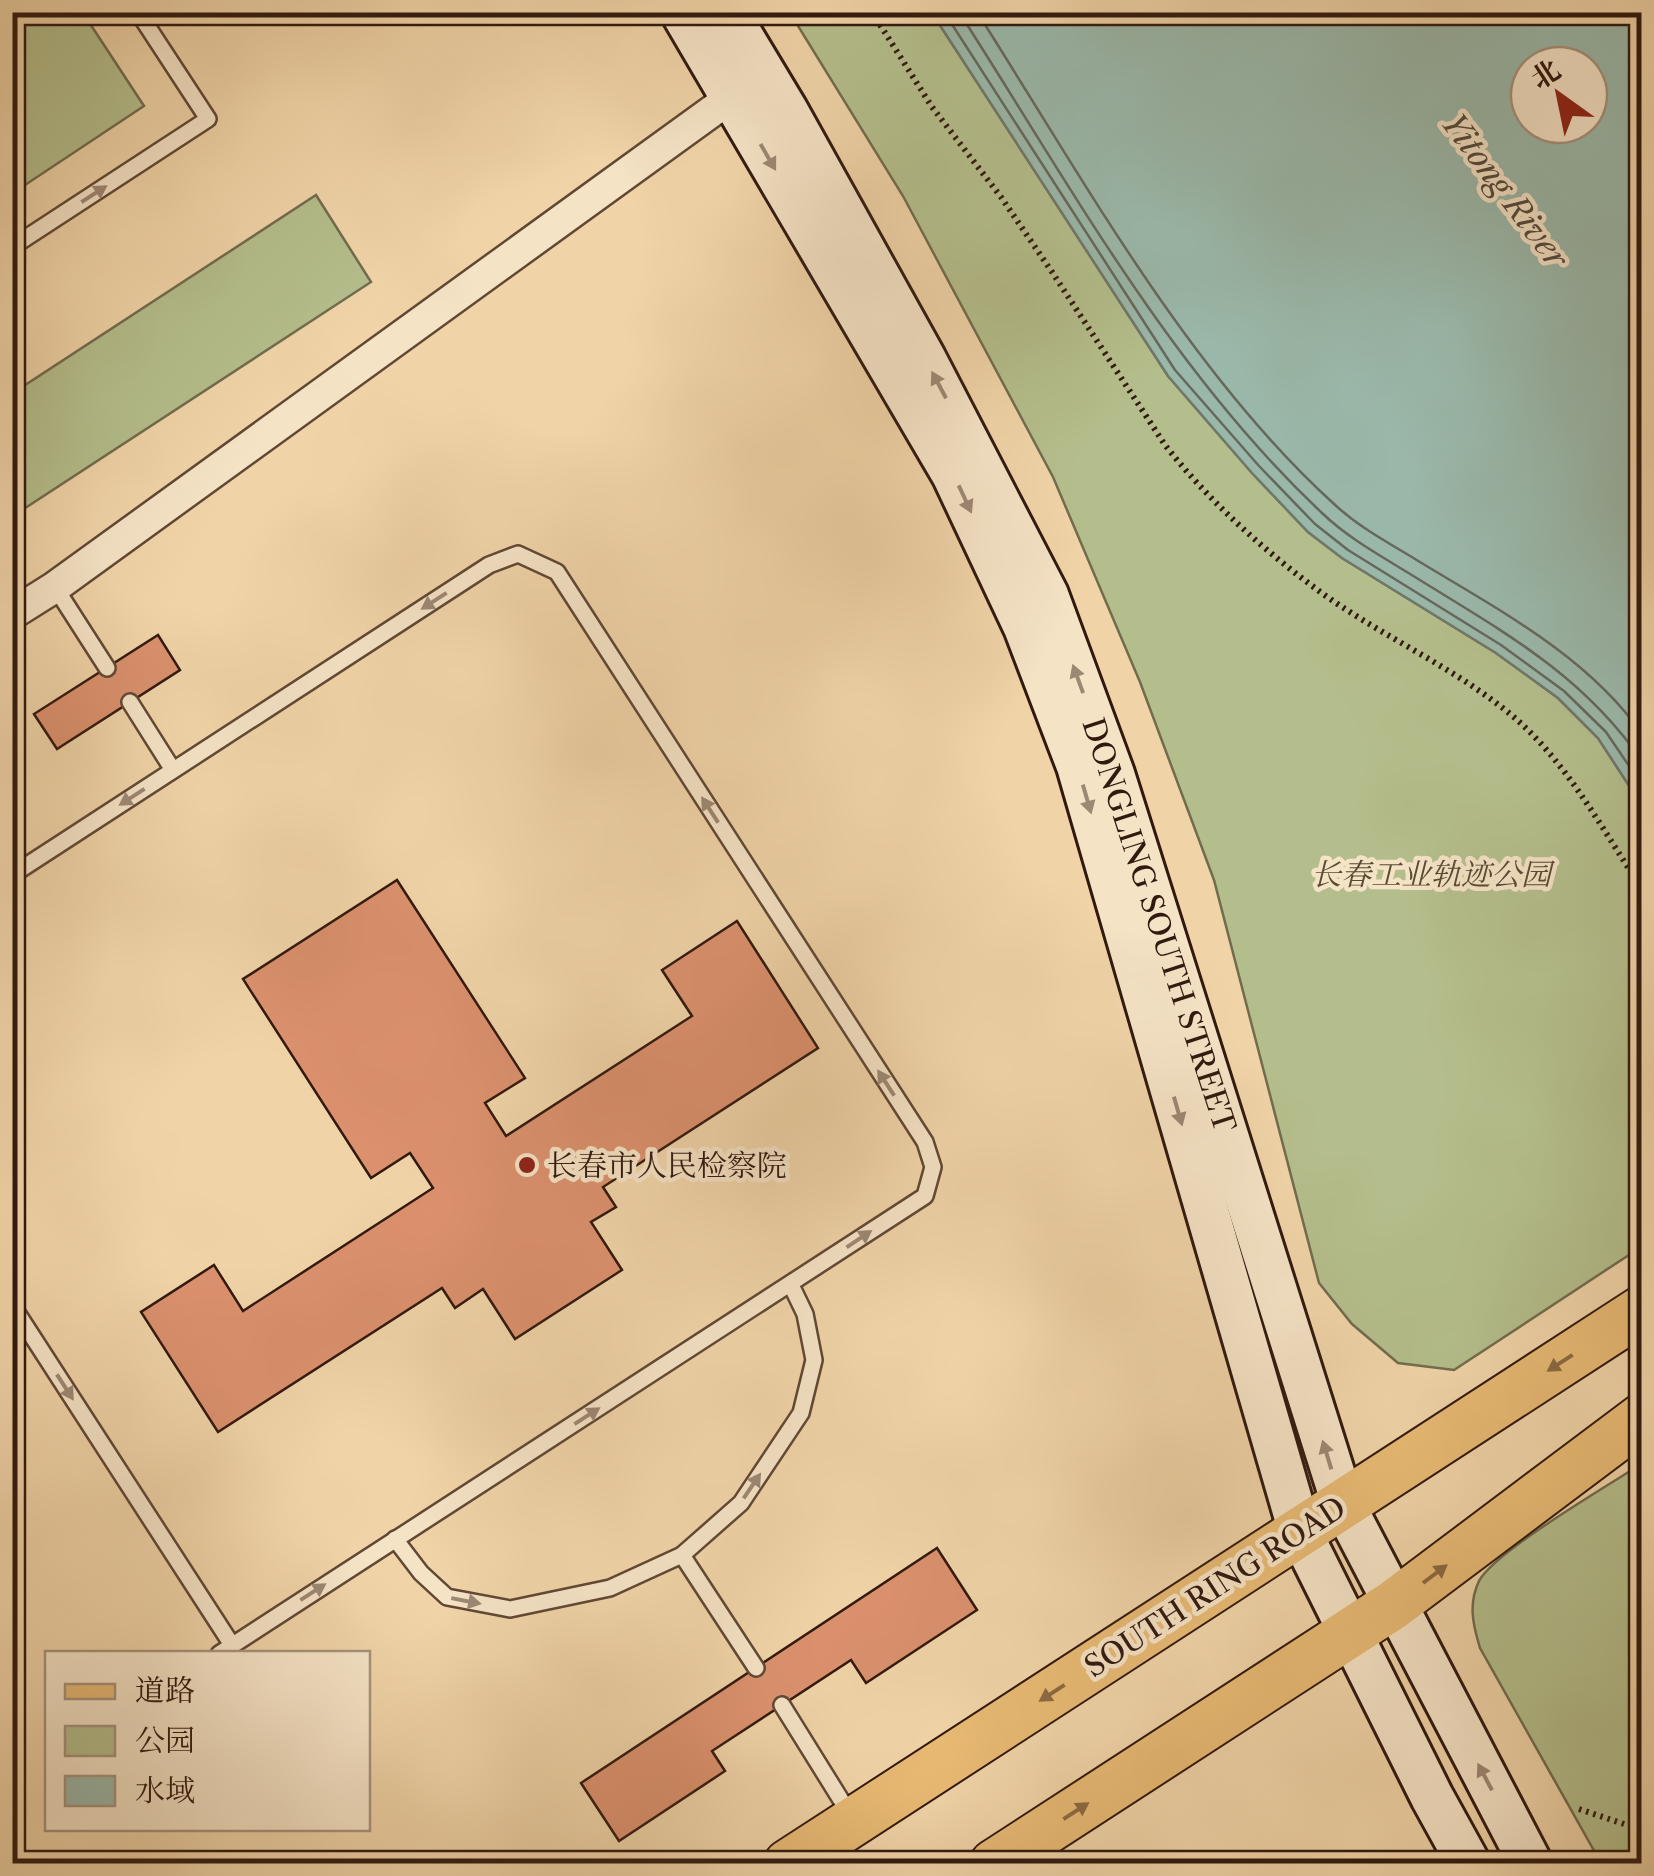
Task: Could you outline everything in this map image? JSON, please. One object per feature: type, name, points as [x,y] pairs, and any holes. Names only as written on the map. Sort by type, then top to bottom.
[{"type":"main road","name":"DONGLING SOUTH STREET","points":[[682,12],[953,474],[1025,627],[1078,766],[1300,1532],[1469,1864]]},
{"type":"main road","name":"DONGLING SOUTH STREET","points":[[727,12],[924,358],[1046,595],[1113,774],[1343,1504],[1531,1864]]},
{"type":"main road","name":"SOUTH RING ROAD","points":[[788,1864],[1642,1310]]},
{"type":"main road","points":[[994,1864],[1393,1605],[1642,1418]]},
{"type":"street","points":[[12,614],[732,96],[786,110]]},
{"type":"lane","points":[[12,247],[208,119],[138,12]]},
{"type":"lane","points":[[12,875],[489,566],[518,554],[557,572],[924,1142],[933,1168],[925,1196],[225,1650],[12,1305]]},
{"type":"lane","points":[[54,587],[107,668]]},
{"type":"lane","points":[[130,702],[174,770]]},
{"type":"lane","points":[[395,1540],[447,1598],[510,1609],[610,1588],[682,1555],[741,1504],[801,1413],[814,1360],[805,1314],[791,1285]]},
{"type":"lane","points":[[682,1555],[756,1668]]},
{"type":"lane","points":[[782,1705],[854,1821]]},
{"type":"path","points":[[872,12],[932,107],[1001,197],[1165,445],[1193,481],[1320,591],[1505,709],[1552,752],[1642,889]]},
{"type":"path","points":[[1579,1809],[1642,1830]]},
{"type":"green space","points":[[13,12],[83,13],[144,106],[13,193]]},
{"type":"green space","name":"长春工业轨迹公园","points":[[790,13],[932,13],[1168,376],[1252,473],[1308,532],[1342,558],[1496,653],[1558,698],[1598,738],[1641,804],[1641,1247],[1454,1370],[1398,1363],[1352,1324],[1319,1283],[1214,880],[1140,682],[1053,477],[903,196]]},
{"type":"green space","points":[[316,195],[371,282],[13,516],[13,393]]},
{"type":"green space","points":[[1641,1464],[1641,1863],[1601,1863],[1480,1648],[1473,1606],[1479,1581],[1506,1553]]},
{"type":"water","name":"Yitong River","points":[[932,13],[1641,13],[1641,804],[1598,738],[1558,698],[1496,653],[1342,558],[1308,532],[1168,376]]},
{"type":"building","points":[[158,635],[180,670],[57,749],[34,714]]},
{"type":"building","name":"长春市人民检察院","points":[[397,880],[525,1078],[485,1103],[506,1136],[692,1016],[662,970],[737,921],[818,1048],[603,1187],[616,1207],[591,1222],[622,1270],[515,1339],[483,1289],[455,1308],[442,1288],[218,1432],[141,1312],[214,1265],[243,1311],[433,1188],[410,1153],[371,1178],[243,979]]},
{"type":"building","points":[[937,1548],[977,1610],[866,1683],[851,1660],[712,1751],[725,1771],[619,1841],[581,1783]]},
{"type":"place","name":"长春市人民检察院","points":[[527,1165]]}]
